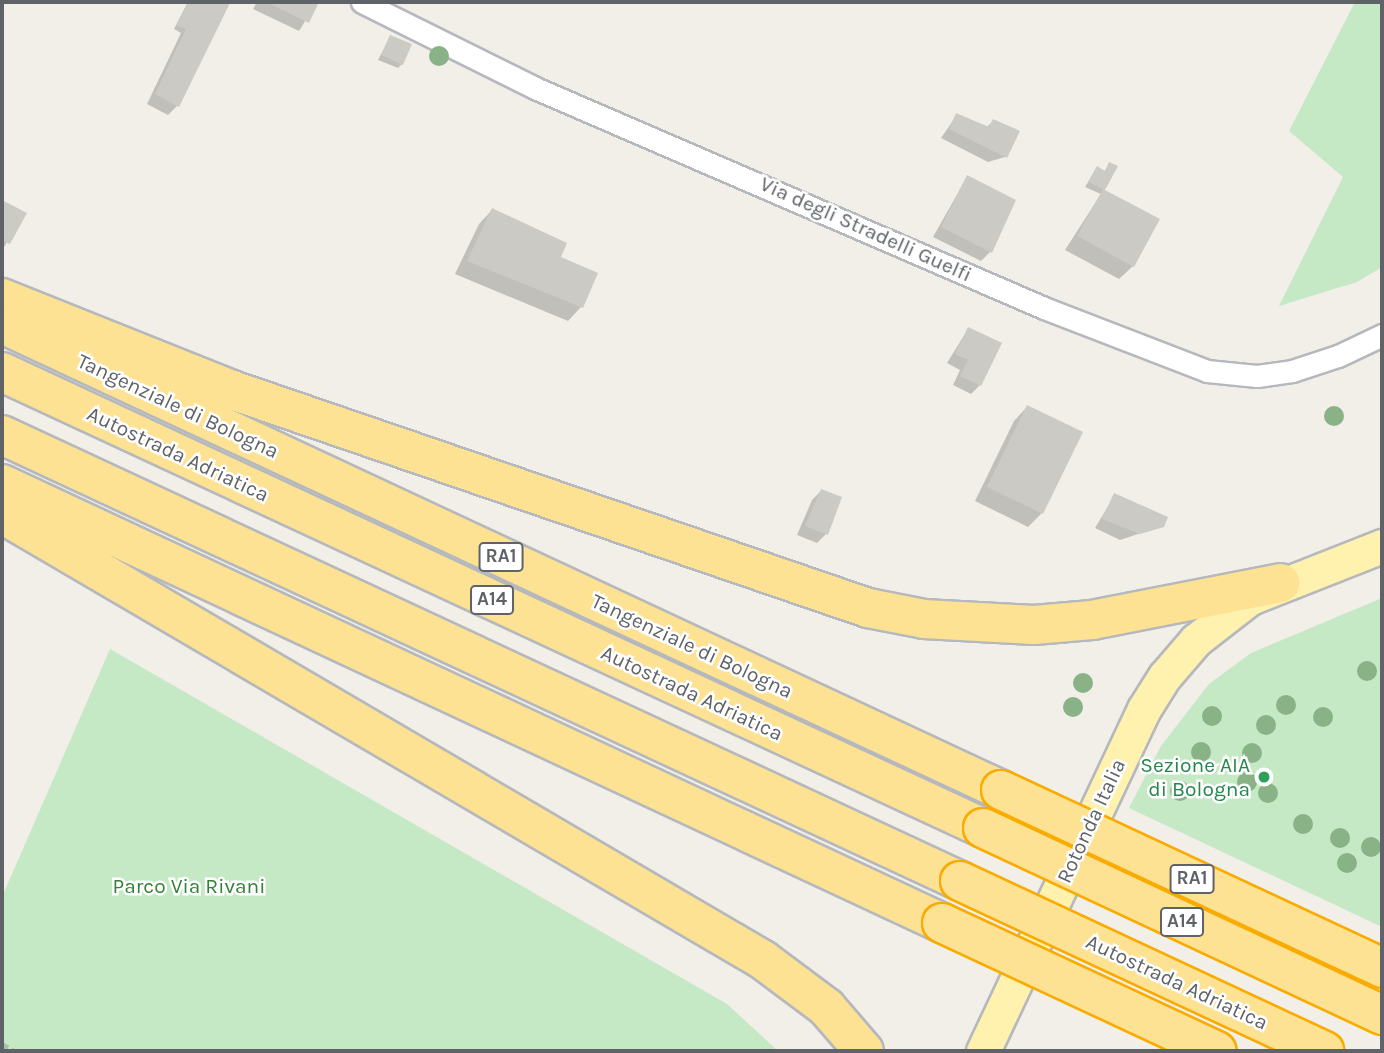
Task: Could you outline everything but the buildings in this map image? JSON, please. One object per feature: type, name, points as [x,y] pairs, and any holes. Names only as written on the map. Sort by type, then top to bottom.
[{"type":"highway","points":[[2,299],[232,390],[868,608],[924,619],[1034,625],[1091,620],[1280,583]]},
{"type":"highway","name":"Tangenziale di Bologna","points":[[2,324],[1382,968]]},
{"type":"highway","name":"Autostrada Adriatica","points":[[2,372],[1382,1015]]},
{"type":"highway","name":"Autostrada Adriatica","points":[[2,435],[1324,1051]]},
{"type":"highway","points":[[2,484],[1217,1051]]},
{"type":"highway","points":[[2,514],[763,960],[826,1007],[864,1051]]},
{"type":"main road","name":"Rotonda Italia","points":[[983,1051],[1144,709],[1165,676],[1226,616],[1280,583],[1382,546]]},
{"type":"street","name":"Via degli Stradelli Guelfi","points":[[362,2],[536,88],[1044,308],[1207,372],[1257,376],[1292,370],[1338,356],[1382,335]]},
{"type":"path","points":[[2,1044],[14,1051]]},
{"type":"green space","points":[[1355,2],[1382,2],[1382,267],[1357,282],[1279,306],[1343,177],[1289,131]]},
{"type":"green space","name":"Sezione AIA di Bologna","points":[[1382,598],[1382,927],[1129,808],[1161,746],[1209,684],[1251,653]]},
{"type":"green space","name":"Parco Via Rivani","points":[[110,649],[727,1004],[778,1051],[2,1051],[2,897]]},
{"type":"place","name":"Sezione AIA di Bologna","points":[[1264,777]]}]
